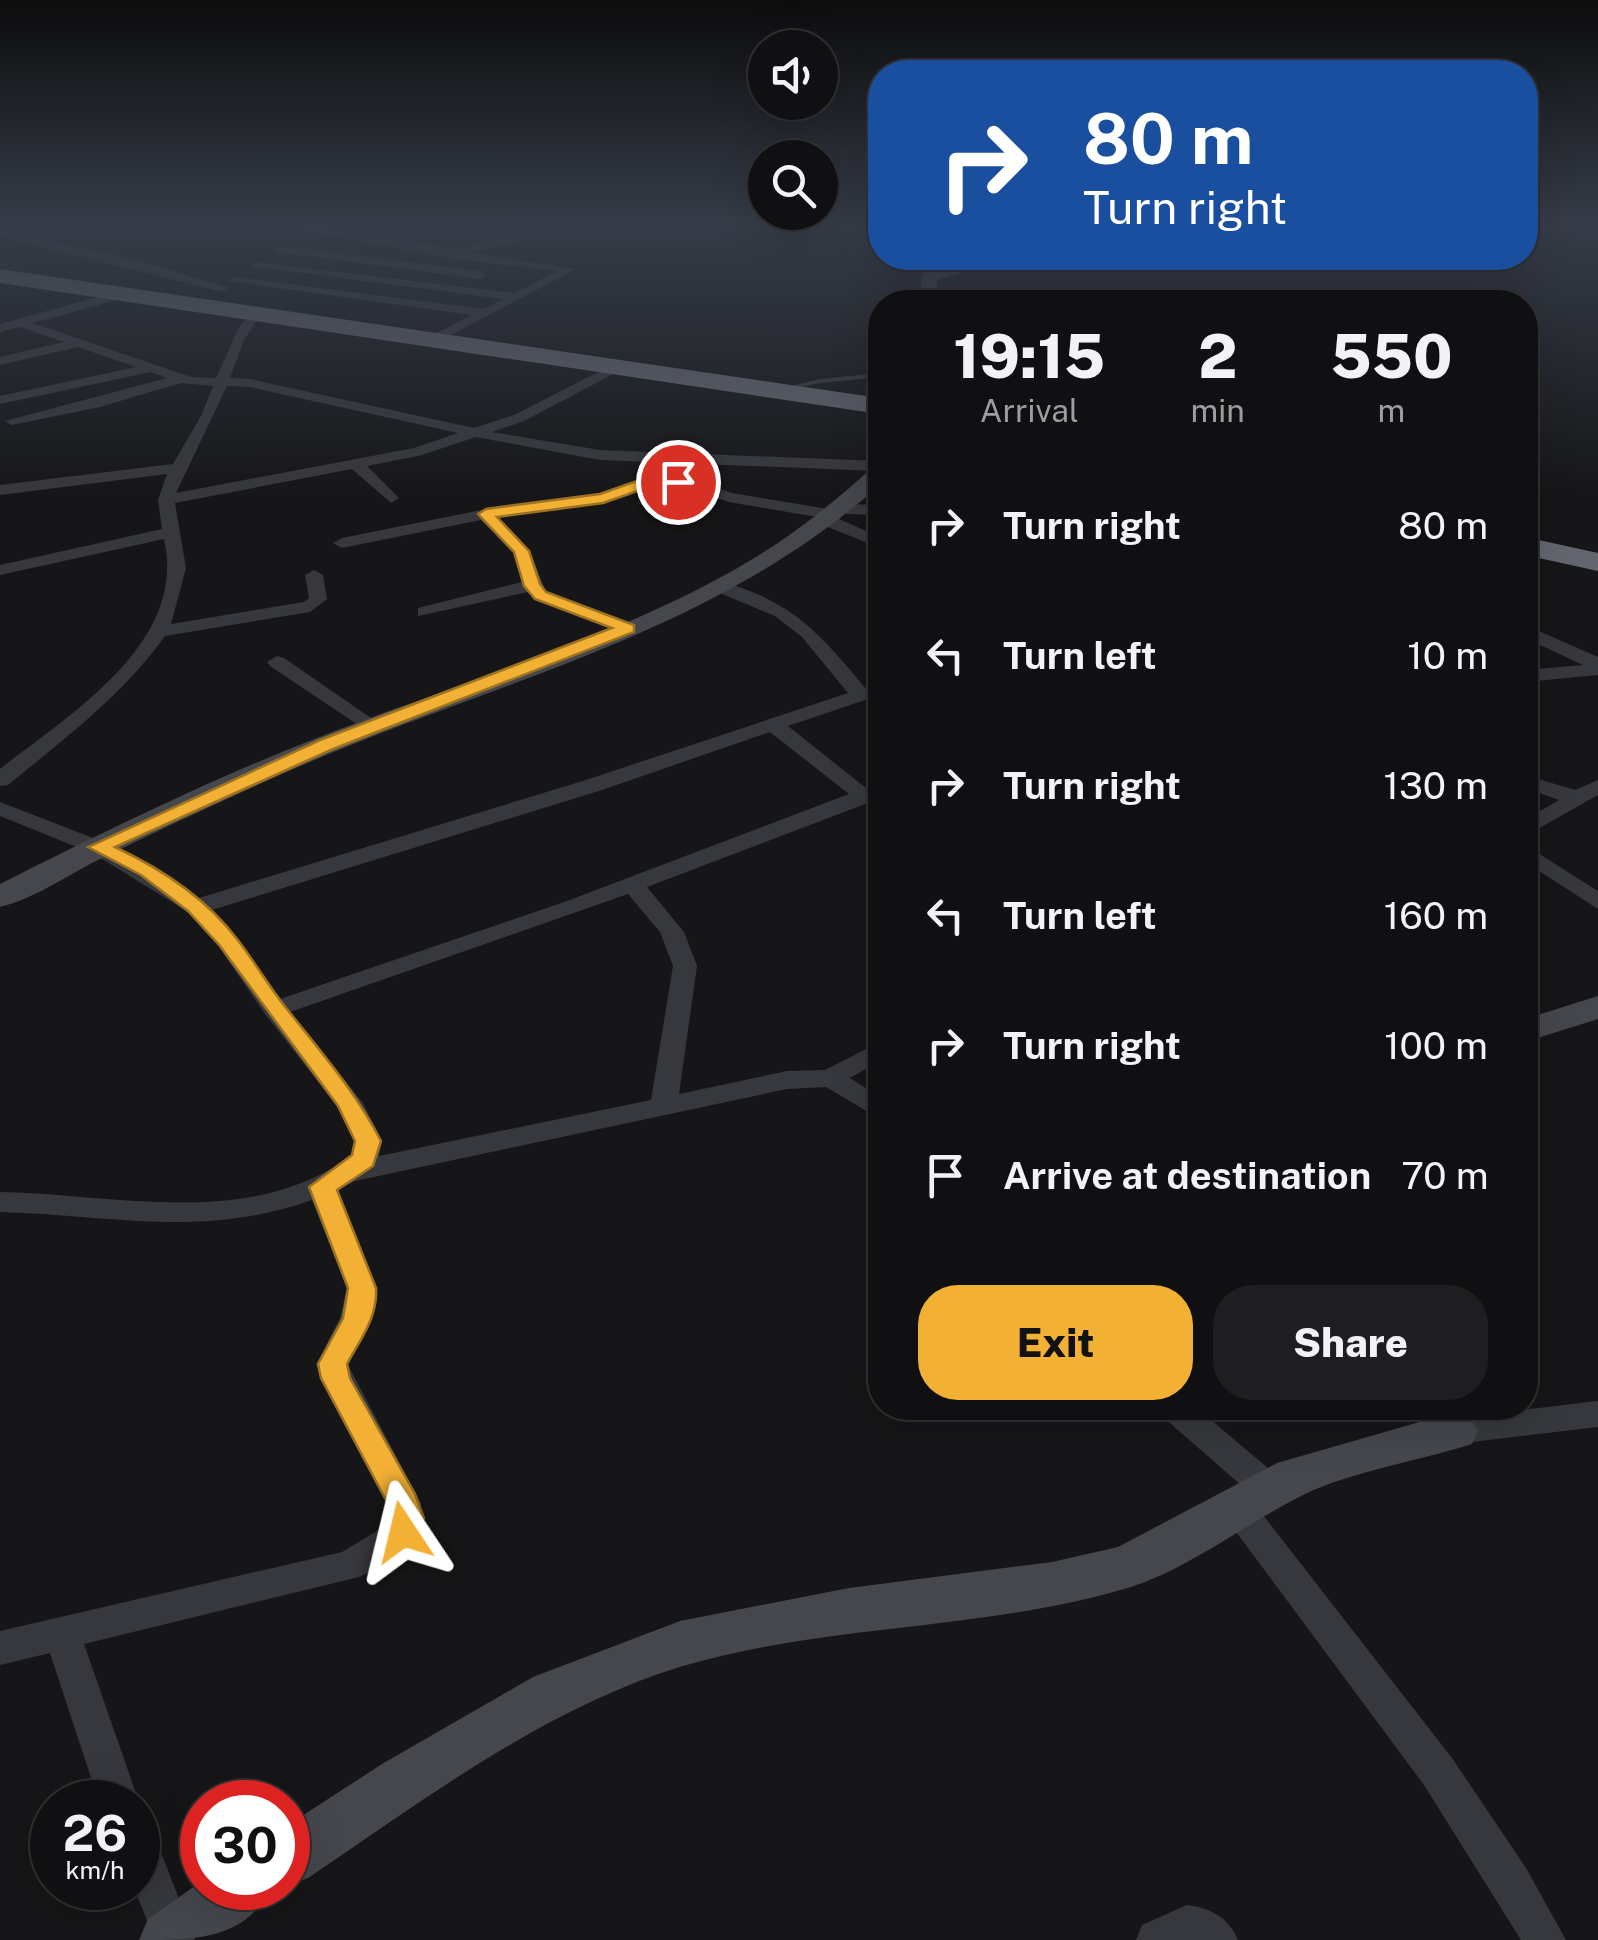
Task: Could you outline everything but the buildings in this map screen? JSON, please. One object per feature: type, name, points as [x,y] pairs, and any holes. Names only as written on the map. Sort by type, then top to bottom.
[{"type":"highway","points":[[275,316],[333,320],[434,340],[868,404]]},
{"type":"highway","points":[[1538,549],[1598,562]]},
{"type":"street","points":[[4,316],[182,378],[250,383],[472,435],[550,449],[868,468]]},
{"type":"street","points":[[0,328],[46,316]]},
{"type":"street","points":[[0,780],[109,688],[133,664],[166,616],[177,568],[166,500],[178,468],[202,430],[224,382],[232,349],[254,316]]},
{"type":"street","points":[[434,340],[481,316]]},
{"type":"street","points":[[0,361],[78,343]]},
{"type":"street","points":[[166,500],[357,465],[472,435],[560,398],[616,367]]},
{"type":"street","points":[[0,400],[153,368]]},
{"type":"street","points":[[12,422],[95,404],[182,378]]},
{"type":"street","points":[[628,456],[662,477],[729,497],[836,515],[868,511]]},
{"type":"street","points":[[357,465],[391,498]]},
{"type":"street","points":[[0,490],[178,468]]},
{"type":"street","points":[[342,543],[486,514],[603,498],[662,477]]},
{"type":"street","points":[[0,897],[230,786],[628,628],[719,586],[836,515],[868,482]]},
{"type":"street","points":[[486,514],[521,551],[532,586],[549,601],[628,628]]},
{"type":"street","points":[[836,515],[868,535]]},
{"type":"street","points":[[0,570],[171,532]]},
{"type":"street","points":[[156,632],[310,607],[318,599],[314,575]]},
{"type":"street","points":[[425,612],[532,586]]},
{"type":"street","points":[[196,907],[774,726],[861,695],[809,633],[782,612],[719,586]]},
{"type":"street","points":[[1538,637],[1598,666]]},
{"type":"street","points":[[277,662],[374,726]]},
{"type":"street","points":[[1538,674],[1598,666]]},
{"type":"street","points":[[774,726],[868,798]]},
{"type":"street","points":[[1538,786],[1576,798]]},
{"type":"street","points":[[1538,821],[1598,786]]},
{"type":"street","points":[[274,1009],[868,804]]},
{"type":"street","points":[[0,809],[148,871],[196,907],[228,942],[274,1009],[349,1103],[368,1141],[364,1160],[337,1179]]},
{"type":"street","points":[[1538,861],[1598,902]]},
{"type":"street","points":[[632,885],[669,926],[682,947],[686,966],[664,1106]]},
{"type":"street","points":[[1538,1027],[1598,1008]]},
{"type":"street","points":[[0,1202],[60,1202],[163,1215],[240,1206],[337,1179],[664,1106],[787,1080],[832,1078],[868,1057]]},
{"type":"street","points":[[832,1078],[868,1102]]},
{"type":"street","points":[[0,1648],[346,1566],[390,1545],[403,1532],[408,1518],[404,1503],[332,1364],[363,1304],[337,1179]]},
{"type":"street","points":[[1538,1416],[1598,1414]]},
{"type":"street","points":[[1185,1420],[1253,1498],[1485,1838],[1542,1938]]},
{"type":"street","points":[[310,1844],[402,1783],[552,1694],[680,1644],[848,1610],[1052,1584],[1129,1566],[1294,1477],[1444,1420]]},
{"type":"street","points":[[62,1636],[111,1780]]},
{"type":"street","points":[[160,1906],[172,1938],[211,1910]]},
{"type":"street","points":[[1157,1940],[1190,1924],[1204,1928],[1218,1940]]},
{"type":"lane","points":[[778,391],[820,381],[868,376]]},
{"type":"route","points":[[403,1532],[408,1518],[404,1503],[332,1364],[363,1304],[362,1288],[322,1187],[351,1172],[364,1160],[368,1141],[349,1103],[274,1009],[228,942],[196,907],[148,871],[98,847],[326,744],[628,628],[540,596],[532,586],[516,543],[486,514],[603,498],[662,477],[678,482]]}]
